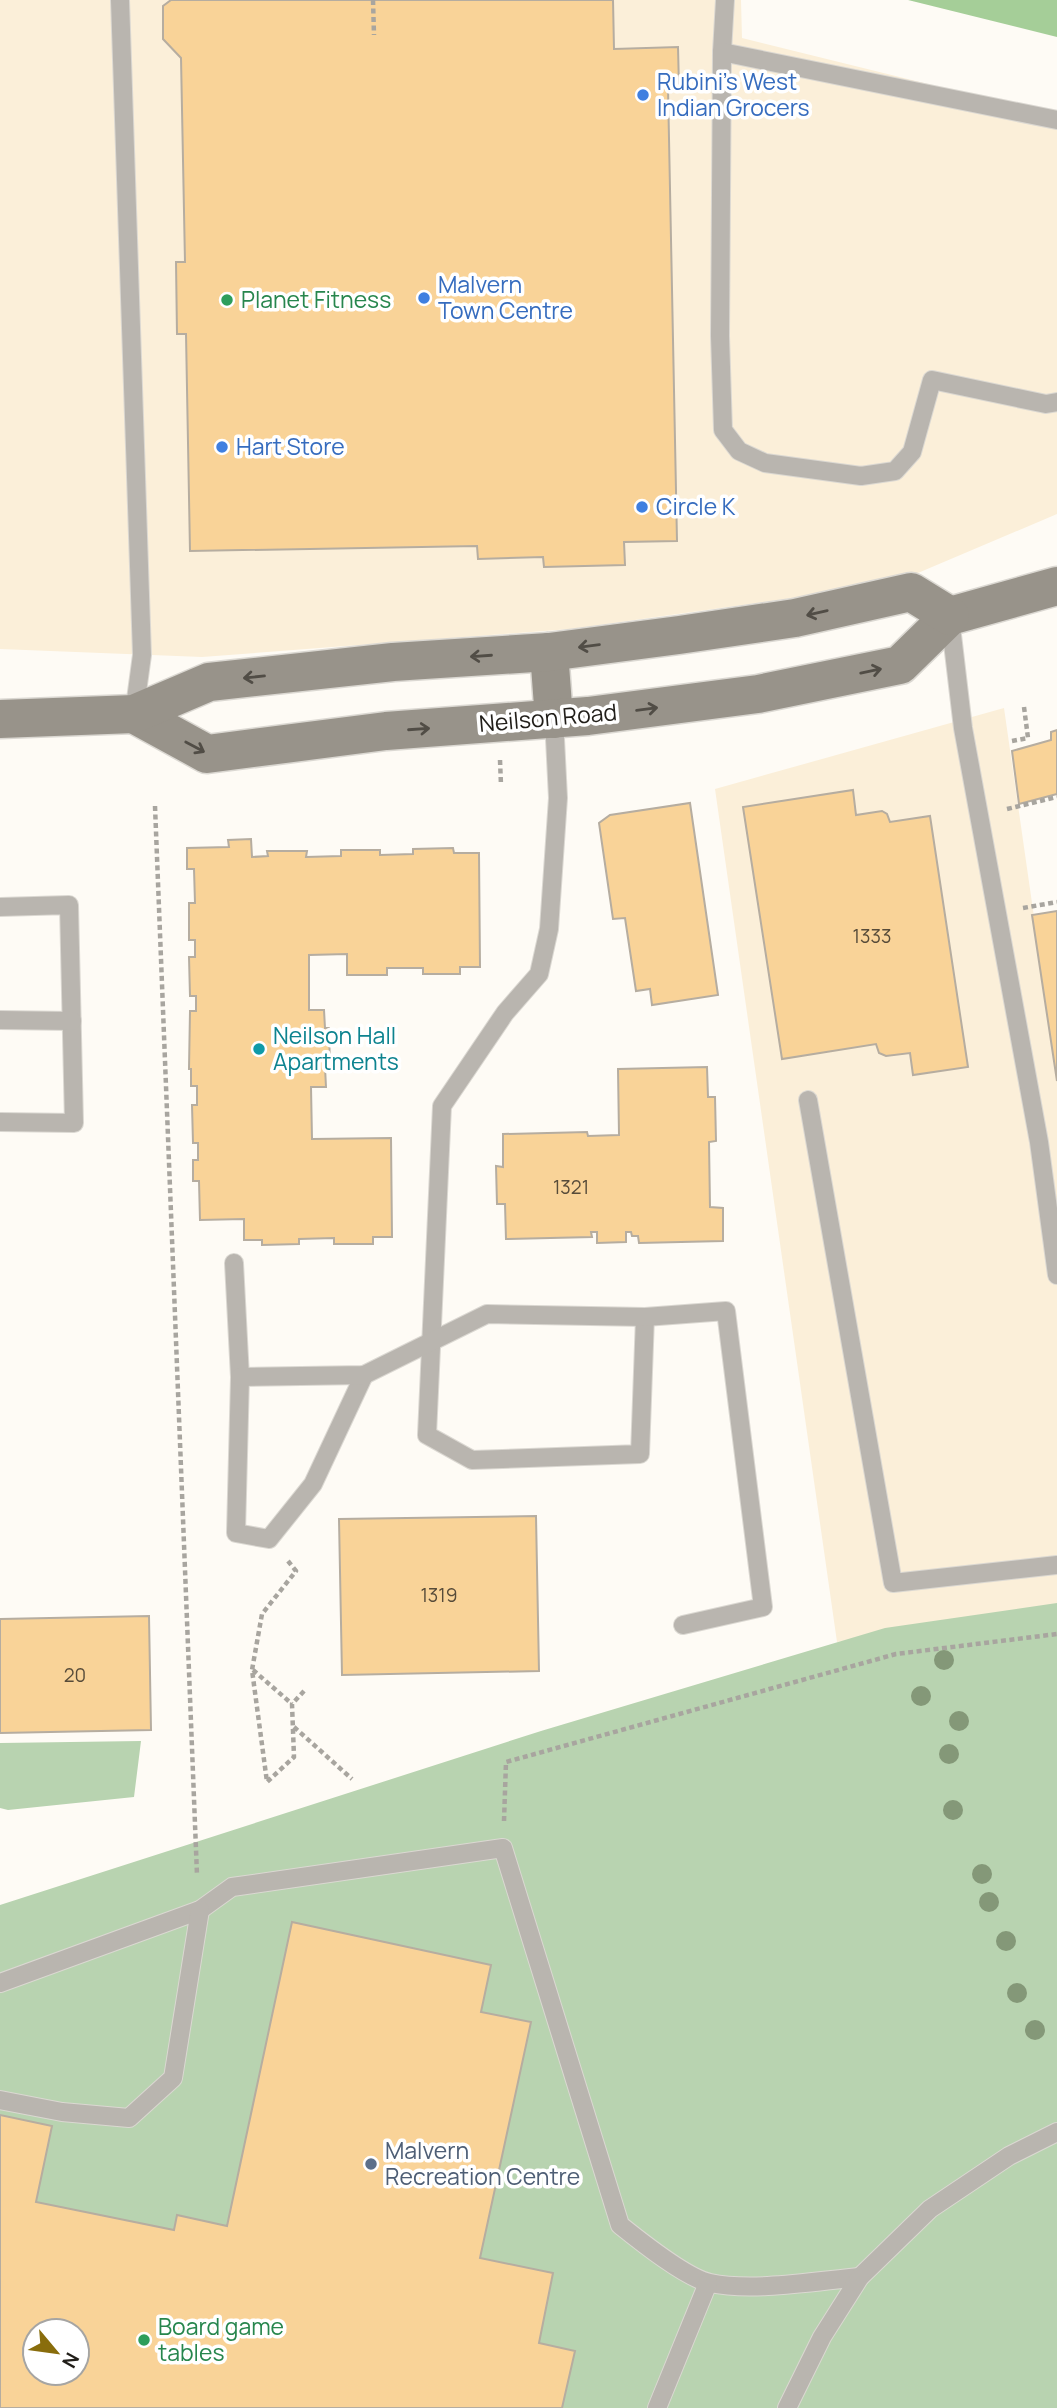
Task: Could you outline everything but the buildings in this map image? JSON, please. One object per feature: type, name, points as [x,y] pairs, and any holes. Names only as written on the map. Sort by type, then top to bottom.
[{"type":"main road","name":"Neilson Road","points":[[134,714],[207,754],[386,731],[554,719],[758,694],[900,665],[950,616],[1057,586]]},
{"type":"main road","points":[[0,719],[134,714],[209,682],[393,662],[549,652],[795,618],[911,592],[950,616]]},
{"type":"main road","points":[[549,652],[554,719]]},
{"type":"lane","points":[[120,0],[142,654],[134,714]]},
{"type":"lane","points":[[725,0],[722,52],[720,336],[723,430],[739,451],[765,463],[861,476],[895,471],[912,452],[932,380],[1046,404],[1057,402]]},
{"type":"lane","points":[[722,52],[1057,120]]},
{"type":"lane","points":[[950,616],[963,728],[1039,1142],[1057,1275]]},
{"type":"lane","points":[[554,719],[558,798],[549,929],[539,974],[505,1013],[442,1106],[427,1435],[472,1460],[640,1454],[645,1317]]},
{"type":"lane","points":[[0,907],[69,905],[74,1123],[0,1122]]},
{"type":"lane","points":[[0,1020],[72,1021]]},
{"type":"lane","points":[[808,1100],[893,1583],[1057,1565]]},
{"type":"lane","points":[[234,1264],[240,1377],[236,1533],[269,1539],[313,1484],[364,1375]]},
{"type":"lane","points":[[240,1377],[364,1375],[487,1314],[645,1317],[726,1311],[763,1607],[683,1625]]},
{"type":"lane","points":[[0,1983],[200,1910],[232,1887],[503,1848],[620,2225],[668,2261],[708,2283],[763,2286],[860,2277]]},
{"type":"lane","points":[[0,2100],[62,2112],[129,2118],[173,2078],[200,1910]]},
{"type":"lane","points":[[787,2408],[822,2337],[860,2277],[930,2208],[1009,2156],[1057,2132]]},
{"type":"lane","points":[[657,2408],[708,2283]]},
{"type":"path","points":[[373,0],[374,35]]},
{"type":"path","points":[[1012,741],[1028,738],[1024,708]]},
{"type":"path","points":[[499,752],[501,785]]},
{"type":"path","points":[[1007,809],[1057,797]]},
{"type":"path","points":[[155,806],[195,1845],[200,1910]]},
{"type":"path","points":[[1023,908],[1057,902]]},
{"type":"path","points":[[269,1539],[296,1571],[262,1614],[252,1670],[267,1782],[295,1756],[292,1704],[305,1690]]},
{"type":"path","points":[[503,1848],[506,1762],[896,1654],[1057,1634]]},
{"type":"path","points":[[252,1670],[292,1704]]},
{"type":"path","points":[[293,1727],[352,1779]]},
{"type":"shaded area","points":[[0,0],[741,0],[742,38],[1057,116],[1057,514],[892,584],[570,629],[202,657],[0,649]]},
{"type":"shaded area","points":[[1004,708],[1057,1077],[1057,1605],[837,1642],[715,789]]},
{"type":"green space","points":[[908,0],[1057,0],[1057,37]]},
{"type":"green space","points":[[1057,1603],[1057,2408],[0,2408],[0,1905],[541,1731],[885,1628]]},
{"type":"green space","points":[[141,1741],[134,1797],[8,1810],[0,1808],[0,1743]]},
{"type":"place","name":"Rubini's West Indian Grocers","points":[[643,95]]},
{"type":"place","name":"Malvern Town Centre","points":[[424,298]]},
{"type":"place","name":"Planet Fitness","points":[[227,300]]},
{"type":"place","name":"Hart Store","points":[[222,447]]},
{"type":"place","name":"Circle K","points":[[642,507]]},
{"type":"place","name":"Neilson Hall Apartments","points":[[259,1049]]},
{"type":"place","name":"Malvern Recreation Centre","points":[[371,2164]]},
{"type":"place","name":"Board game tables","points":[[144,2340]]}]
